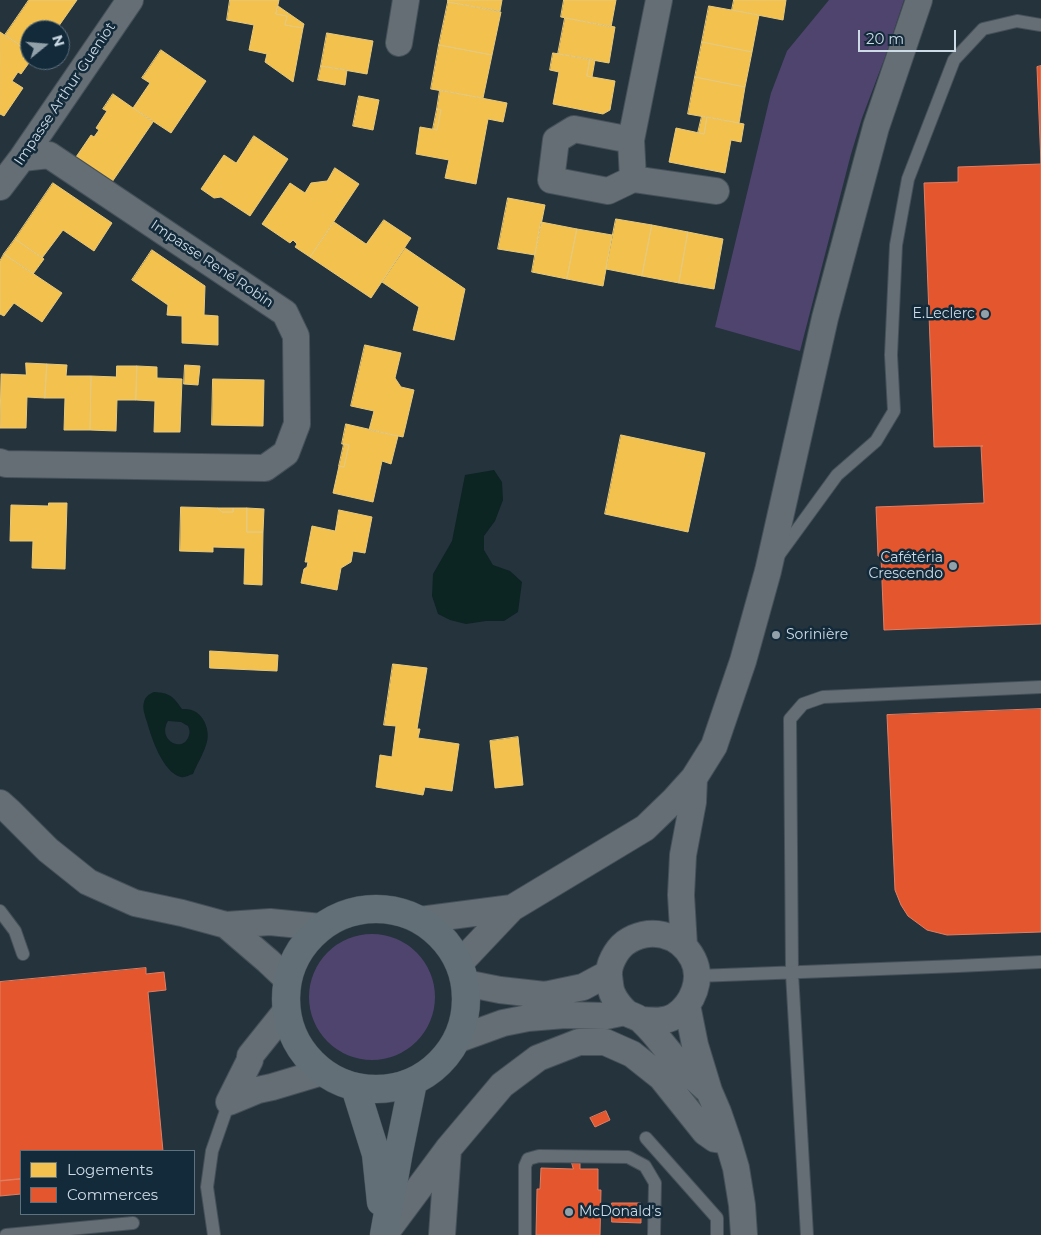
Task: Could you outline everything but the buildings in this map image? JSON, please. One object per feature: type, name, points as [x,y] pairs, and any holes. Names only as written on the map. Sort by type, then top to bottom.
[{"type":"street","name":"Impasse Arthur Gueniot","points":[[0,188],[130,0]]},
{"type":"street","points":[[399,43],[406,0]]},
{"type":"street","points":[[633,179],[631,140],[659,0]]},
{"type":"street","points":[[462,973],[512,908],[645,828],[694,778],[714,746],[743,661],[768,571],[825,318],[876,127],[919,0]]},
{"type":"street","points":[[631,140],[574,129],[556,140],[551,180],[608,191],[633,179],[716,191]]},
{"type":"street","name":"Impasse René Robin","points":[[0,462],[6,464],[265,468],[286,453],[297,424],[296,336],[285,313],[49,155],[22,158]]},
{"type":"street","points":[[684,946],[681,895],[683,855],[693,802],[694,778]]},
{"type":"street","points":[[3,812],[88,882],[135,903],[182,912],[226,925],[270,922],[321,927]]},
{"type":"street","points":[[370,908],[396,910],[420,920],[443,939],[462,973],[465,1012],[456,1040],[438,1064],[413,1082],[384,1089],[355,1087],[338,1081],[322,1072],[305,1055],[293,1034],[286,1011],[287,980],[294,960],[306,942],[321,927],[344,914],[370,908]]},
{"type":"street","points":[[420,920],[512,908]]},
{"type":"street","points":[[226,925],[262,955],[287,980]]},
{"type":"street","points":[[456,1040],[503,1023],[528,1018],[565,1015],[634,1016],[659,1021],[675,1016],[687,1005],[695,992],[697,976],[694,960],[684,946],[670,936],[654,933],[638,935],[624,944],[614,957],[609,973],[612,994],[634,1016],[677,1061],[709,1091]]},
{"type":"street","points":[[462,973],[500,990],[545,995],[583,987],[609,973]]},
{"type":"street","points":[[687,1005],[695,1045],[736,1168],[742,1205],[744,1235]]},
{"type":"street","points":[[229,1102],[250,1060],[250,1056],[286,1011]]},
{"type":"street","points":[[384,1235],[448,1149],[502,1085],[538,1058],[579,1042],[605,1042],[632,1054],[661,1077],[704,1132],[715,1139],[728,1141]]},
{"type":"street","points":[[229,1102],[258,1090],[322,1072]]},
{"type":"street","points":[[384,1235],[413,1082]]},
{"type":"street","points":[[355,1087],[376,1154],[384,1235]]},
{"type":"street","points":[[442,1235],[448,1149]]},
{"type":"lane","points":[[768,571],[837,475],[876,441],[894,411],[891,355],[896,245],[908,179],[954,60],[983,28],[1017,21],[1041,25]]},
{"type":"lane","points":[[807,1235],[792,973],[790,719],[804,704],[823,697],[1041,687]]},
{"type":"lane","points":[[0,911],[15,930],[23,954]]},
{"type":"lane","points":[[697,976],[1041,962]]},
{"type":"lane","points":[[214,1235],[207,1187],[212,1151],[229,1102]]},
{"type":"lane","points":[[646,1138],[717,1218],[718,1235]]},
{"type":"lane","points":[[525,1235],[525,1166],[528,1159],[539,1156],[628,1157],[645,1166],[655,1183],[654,1235]]},
{"type":"lane","points":[[6,1235],[133,1223]]},
{"type":"shaded area","points":[[829,0],[904,0],[851,154],[800,351],[715,327],[771,93],[787,51]]},
{"type":"shaded area","points":[[494,470],[502,482],[503,500],[495,521],[484,536],[484,550],[493,565],[510,571],[522,582],[518,612],[504,621],[466,624],[450,620],[438,614],[432,596],[433,574],[452,541],[465,475]]},
{"type":"shaded area","points":[[154,692],[171,696],[182,709],[189,709],[198,713],[206,725],[208,735],[203,752],[193,774],[186,777],[175,774],[163,762],[151,736],[143,704],[145,699]],"holes":[[[168,721],[181,722],[188,726],[189,735],[185,742],[176,744],[168,738],[165,728]]]},
{"type":"shaded area","points":[[372,934],[396,939],[416,953],[430,973],[435,997],[430,1021],[416,1041],[396,1055],[372,1060],[348,1055],[328,1041],[314,1021],[309,997],[314,973],[328,953],[348,939]]},
{"type":"place","name":"E.Leclerc","points":[[985,314]]},
{"type":"place","name":"Cafétéria Crescendo","points":[[953,566]]},
{"type":"place","name":"Sorinière","points":[[776,635]]},
{"type":"place","name":"McDonald's","points":[[569,1212]]}]
